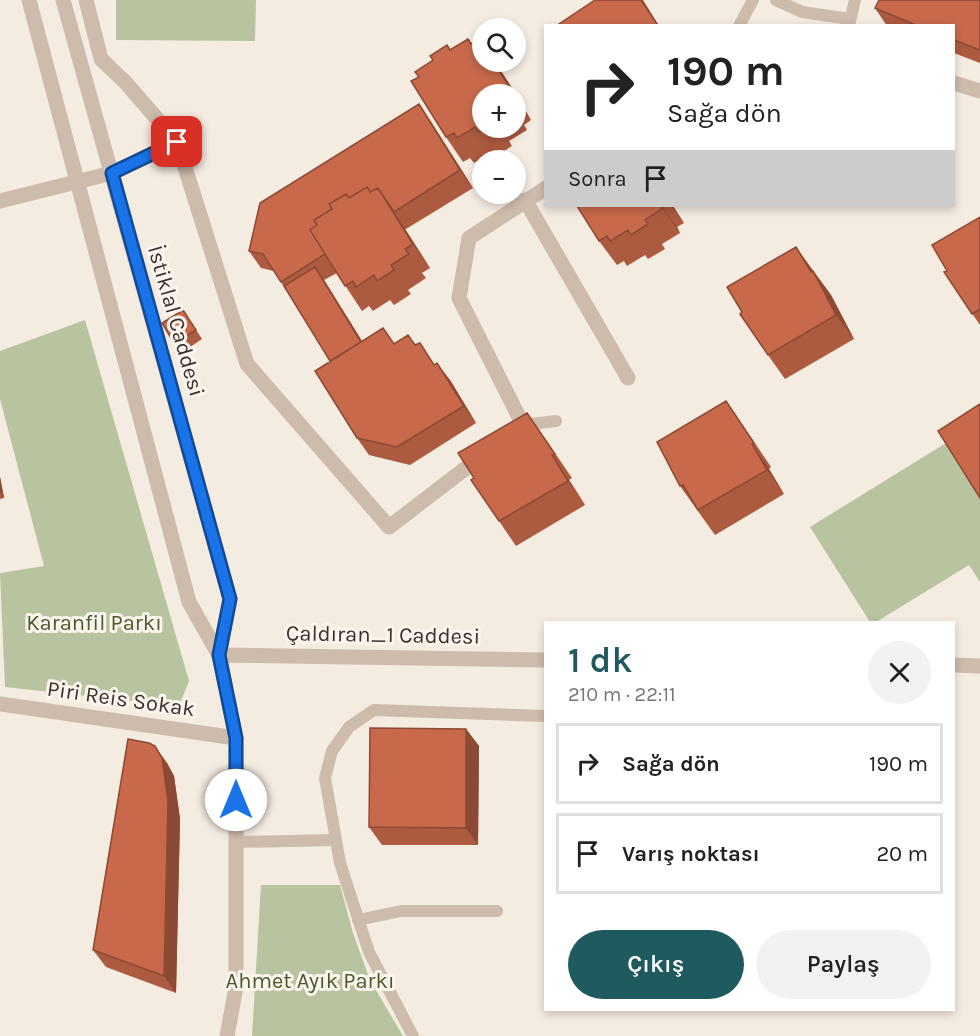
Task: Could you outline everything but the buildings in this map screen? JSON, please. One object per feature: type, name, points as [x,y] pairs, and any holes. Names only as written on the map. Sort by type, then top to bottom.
[{"type":"street","name":"İstiklal Caddesi","points":[[29,0],[189,602],[219,655],[236,738],[236,987],[227,1036]]},
{"type":"street","name":"İstiklal Caddesi","points":[[63,0],[230,599],[219,655]]},
{"type":"street","points":[[86,0],[100,59],[126,82],[177,142],[247,364],[389,527],[523,425],[459,298],[469,238],[519,204]]},
{"type":"street","points":[[955,83],[980,91]]},
{"type":"street","points":[[0,201],[112,173],[177,142]]},
{"type":"street","points":[[526,199],[544,189]]},
{"type":"street","points":[[526,202],[628,378]]},
{"type":"street","name":"Çaldıran_1 Caddesi","points":[[219,655],[544,660]]},
{"type":"street","points":[[955,665],[980,666]]},
{"type":"street","name":"Piri Reis Sokak","points":[[0,704],[236,738]]},
{"type":"lane","points":[[740,24],[753,0]]},
{"type":"lane","points":[[776,0],[802,12],[850,22],[855,0]]},
{"type":"lane","points":[[523,425],[556,421]]},
{"type":"lane","points":[[413,1036],[383,983],[358,920],[336,840],[325,778],[327,764],[339,739],[361,717],[374,710],[544,716]]},
{"type":"lane","points":[[236,842],[336,840]]},
{"type":"lane","points":[[358,920],[401,911],[497,912]]},
{"type":"green space","points":[[116,0],[256,0],[255,41],[116,40]]},
{"type":"green space","name":"Karanfil Parkı","points":[[85,320],[189,681],[179,706],[5,687],[0,573],[44,566],[0,399],[0,351]]},
{"type":"green space","points":[[946,443],[980,496],[980,582],[969,565],[878,621],[869,621],[810,527]]},
{"type":"green space","name":"Ahmet Ayık Parkı","points":[[261,885],[340,885],[353,933],[370,980],[403,1036],[252,1036]]},
{"type":"route","points":[[177,142],[112,173],[230,599],[219,655],[236,738],[236,800]]}]
